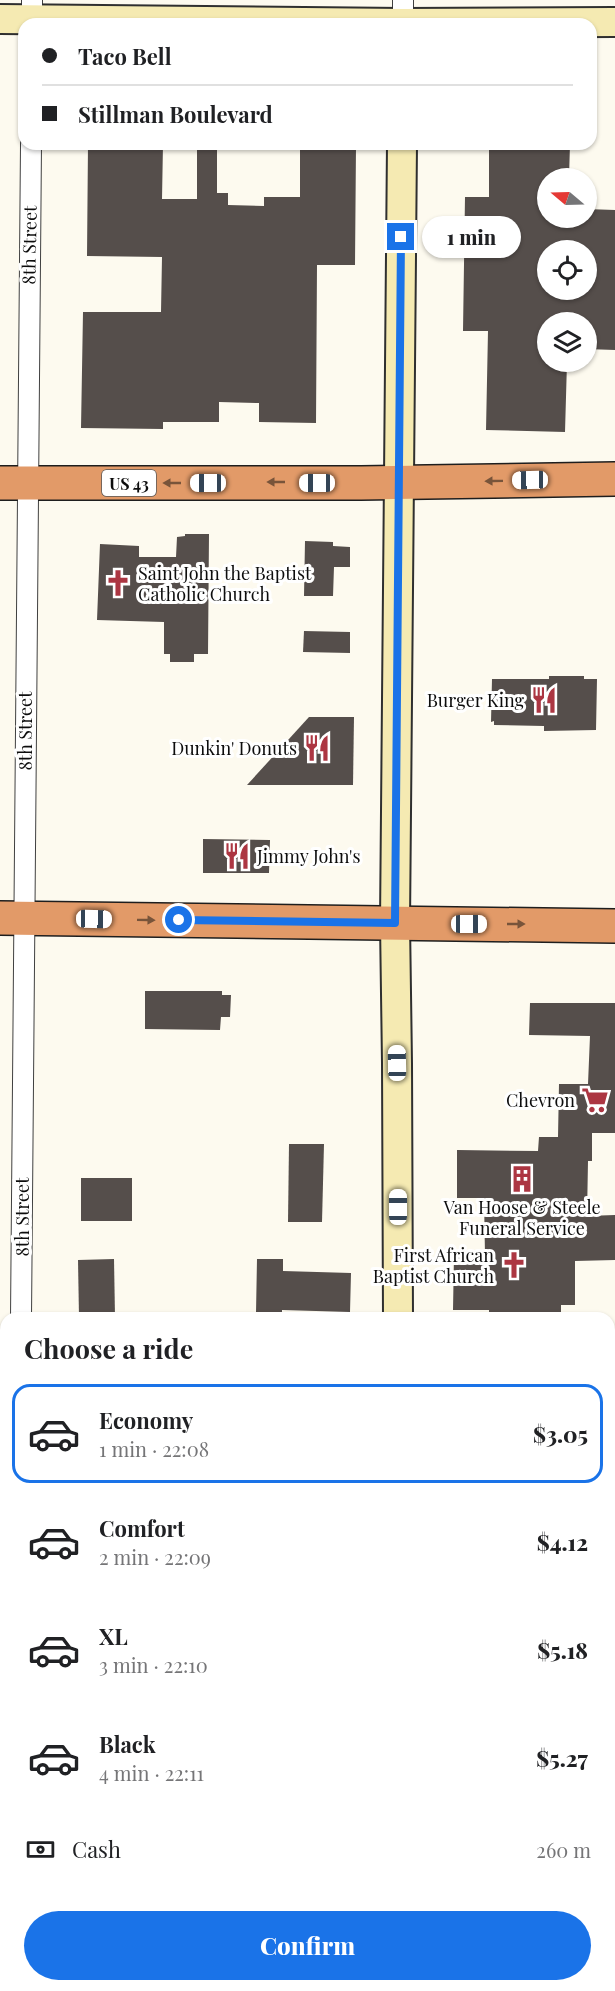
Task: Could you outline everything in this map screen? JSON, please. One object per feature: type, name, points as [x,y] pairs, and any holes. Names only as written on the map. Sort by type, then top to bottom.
[{"type":"highway","name":"US 43","points":[[14,484],[615,479]]},
{"type":"highway","points":[[12,918],[615,926]]},
{"type":"main road","points":[[0,19],[32,15],[474,18]]},
{"type":"main road","points":[[597,21],[615,22]]},
{"type":"main road","points":[[398,1312],[395,923],[402,150]]},
{"type":"street","name":"8th Street","points":[[21,1312],[12,918],[14,484],[31,150]]},
{"type":"building","points":[[88,150],[163,150],[162,199],[197,199],[197,150],[217,150],[217,193],[228,193],[228,205],[264,206],[264,197],[300,197],[300,150],[356,150],[355,265],[317,265],[316,423],[259,422],[259,403],[219,402],[219,422],[163,422],[163,429],[81,428],[83,312],[161,312],[162,257],[87,256]]},
{"type":"building","points":[[489,150],[570,150],[569,168],[537,168],[537,228],[597,228],[597,209],[615,210],[615,350],[597,349],[597,312],[537,312],[537,372],[567,372],[565,432],[486,430],[488,331],[463,331],[465,197],[489,197]]},
{"type":"building","points":[[185,534],[209,534],[208,654],[194,654],[194,662],[170,662],[170,654],[164,654],[164,622],[97,620],[100,544],[139,546],[139,557],[176,557],[177,537],[185,536]]},
{"type":"building","points":[[305,541],[333,542],[333,546],[350,547],[350,567],[334,567],[333,596],[304,596]]},
{"type":"building","points":[[304,631],[350,632],[350,653],[303,652]]},
{"type":"building","name":"Burger King","points":[[549,676],[584,676],[584,679],[597,679],[596,730],[544,731],[544,726],[494,725],[494,721],[491,722],[492,679],[549,679]]},
{"type":"building","name":"Dunkin' Donuts","points":[[309,717],[354,717],[353,785],[247,785]]},
{"type":"building","name":"Jimmy John's","points":[[203,839],[270,840],[269,873],[203,873]]},
{"type":"building","points":[[145,991],[222,991],[222,995],[231,995],[230,1017],[221,1017],[220,1030],[145,1029]]},
{"type":"building","points":[[530,1003],[615,1003],[615,1133],[592,1133],[592,1161],[588,1161],[587,1216],[615,1215],[615,1260],[575,1261],[575,1305],[561,1305],[561,1312],[453,1310],[454,1255],[485,1255],[484,1198],[457,1198],[457,1150],[538,1151],[539,1137],[558,1137],[559,1084],[588,1084],[590,1036],[529,1035]]},
{"type":"building","points":[[289,1144],[324,1144],[322,1222],[288,1222]]},
{"type":"building","points":[[81,1178],[132,1178],[132,1221],[81,1221]]},
{"type":"building","points":[[114,1259],[115,1312],[79,1312],[78,1260]]},
{"type":"building","points":[[257,1259],[283,1259],[283,1271],[351,1273],[350,1312],[282,1310],[282,1312],[256,1312]]},
{"type":"place","name":"Saint John the Baptist Catholic Church","points":[[118,583]]},
{"type":"place","name":"Burger King","points":[[544,700]]},
{"type":"place","name":"Dunkin' Donuts","points":[[317,748]]},
{"type":"place","name":"Jimmy John's","points":[[237,856]]},
{"type":"place","name":"Chevron","points":[[595,1100]]},
{"type":"place","name":"Van Hoose & Steele Funeral Service","points":[[522,1179]]},
{"type":"place","name":"First African Baptist Church","points":[[514,1265]]},
{"type":"route","points":[[179,920],[395,923],[401,237]]}]
